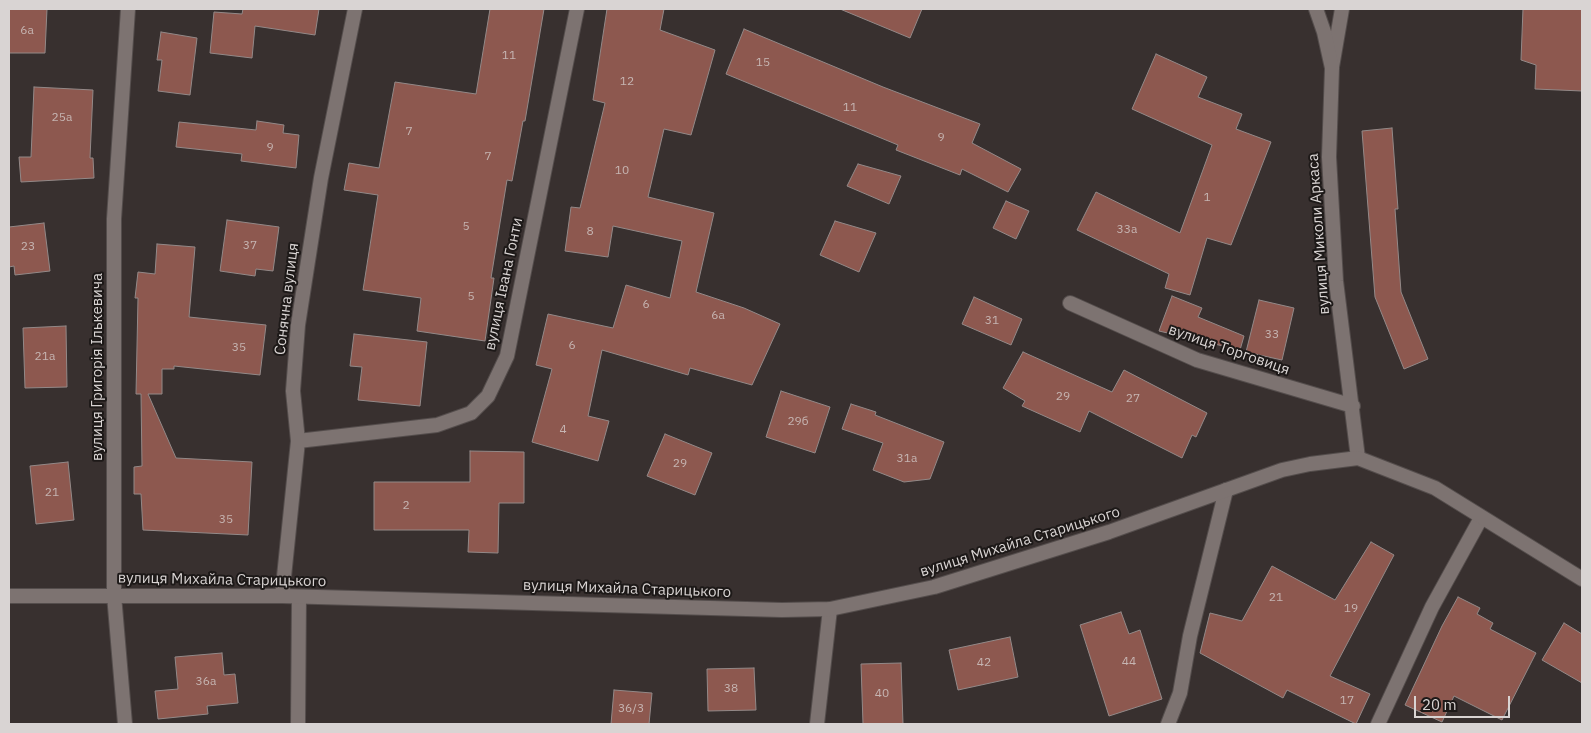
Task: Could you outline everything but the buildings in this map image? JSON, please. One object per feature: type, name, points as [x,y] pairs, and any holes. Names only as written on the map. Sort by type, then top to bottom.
[{"type":"street","name":"вулиця Григорія Ількевича","points":[[125,724],[114,595],[114,219],[128,9]]},
{"type":"street","name":"Сонячна вулиця","points":[[282,596],[298,441],[293,391],[298,325],[321,178],[355,9]]},
{"type":"street","name":"вулиця Івана Гонти","points":[[298,441],[437,425],[471,413],[488,396],[507,356],[577,9]]},
{"type":"street","name":"вулиця Миколи Аркаса","points":[[1316,9],[1324,32],[1332,68],[1329,157],[1336,281],[1358,458]]},
{"type":"street","points":[[1332,68],[1342,9]]},
{"type":"street","name":"вулиця Торговиця","points":[[1070,303],[1197,360],[1353,406]]},
{"type":"street","name":"вулиця Михайла Старицького","points":[[9,596],[282,596],[782,610],[830,609],[934,587],[1109,532],[1282,470],[1310,464],[1358,458]]},
{"type":"street","points":[[1358,458],[1435,488],[1582,579]]},
{"type":"street","points":[[1168,724],[1180,693],[1190,636],[1226,490]]},
{"type":"street","points":[[1378,724],[1432,607],[1481,518]]},
{"type":"street","points":[[298,724],[299,597]]},
{"type":"street","points":[[817,724],[830,609]]}]
